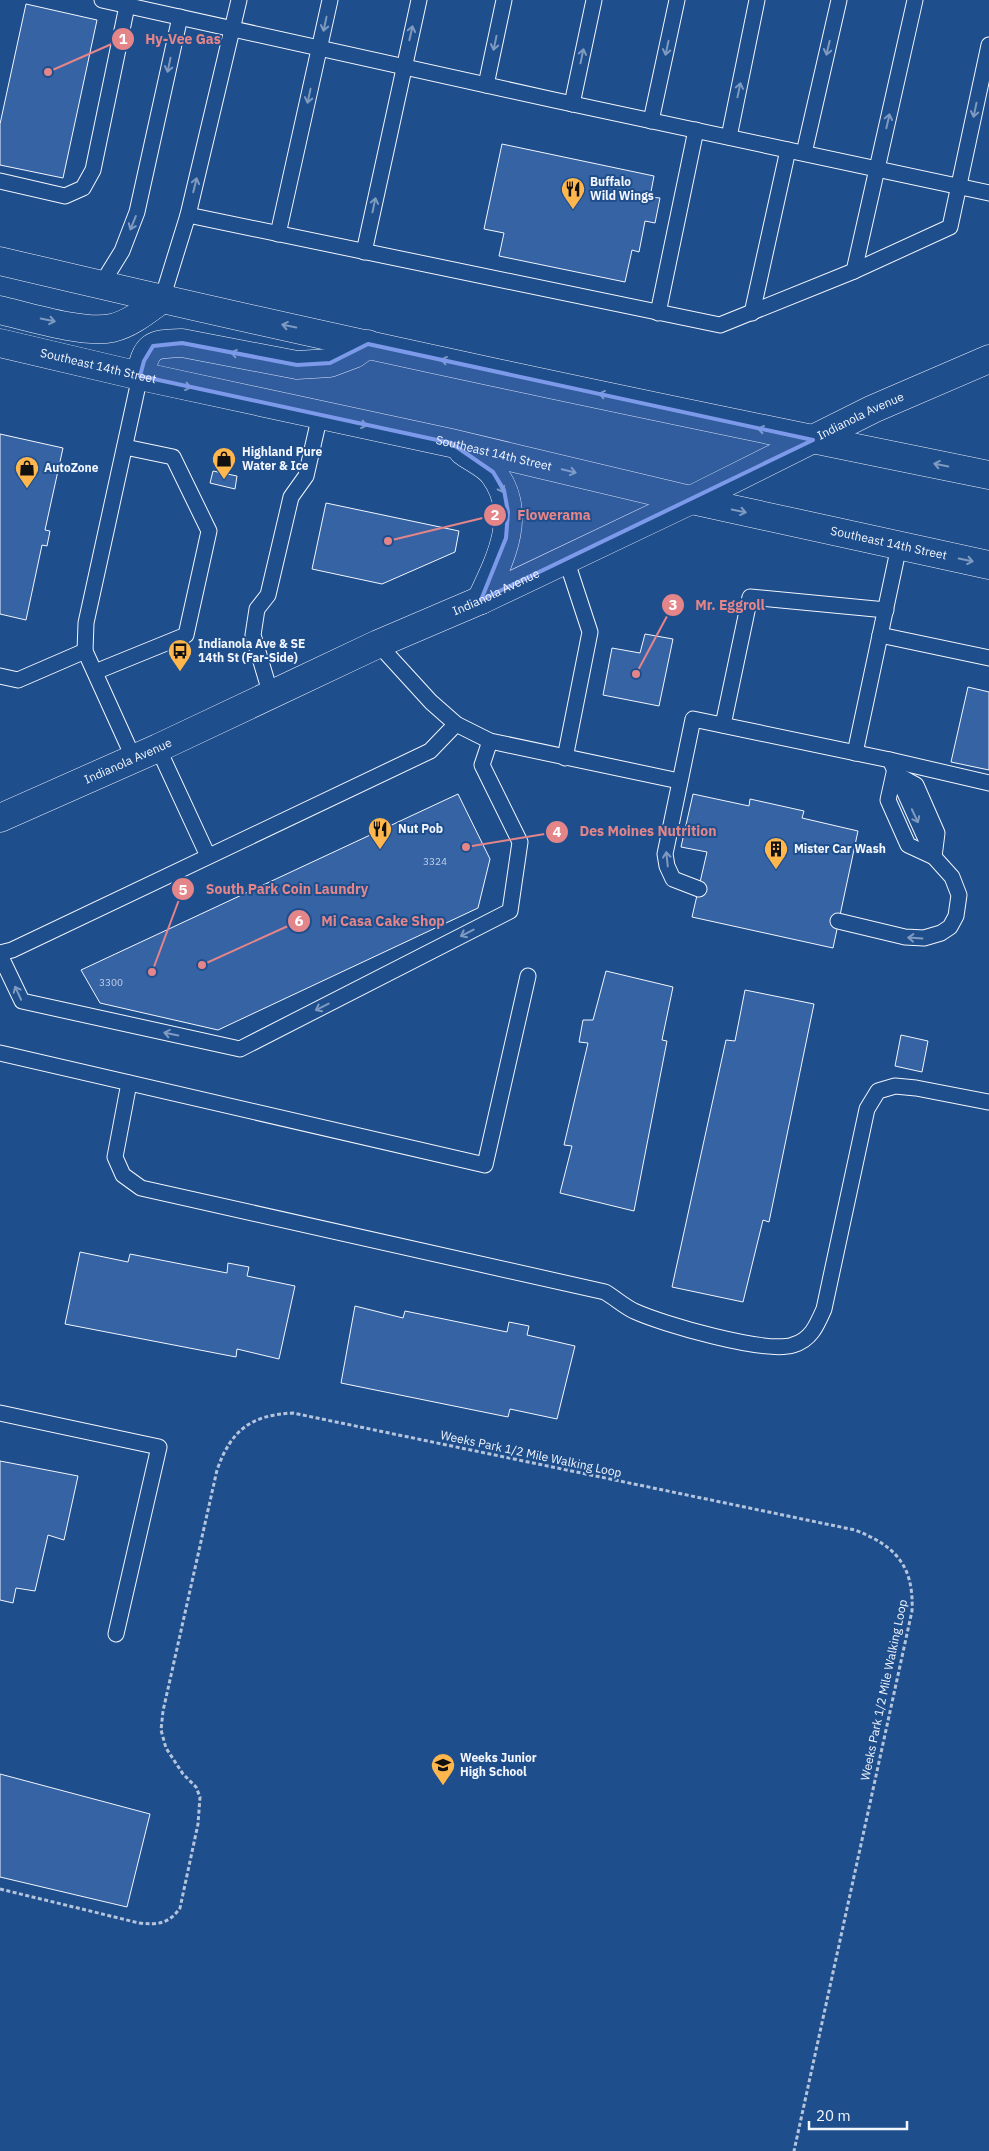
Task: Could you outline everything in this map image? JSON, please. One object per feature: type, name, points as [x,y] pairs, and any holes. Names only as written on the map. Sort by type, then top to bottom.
[{"type":"main road","points":[[0,261],[368,344],[813,440],[989,475]]},
{"type":"main road","points":[[0,310],[95,329],[112,328],[127,322],[162,299]]},
{"type":"main road","name":"Southeast 14th Street","points":[[0,342],[140,376],[451,443],[691,500],[989,565]]},
{"type":"main road","points":[[140,376],[149,350],[162,343],[182,343],[297,366],[330,363],[354,354],[368,344]]},
{"type":"main road","name":"Indianola Avenue","points":[[0,818],[146,753],[378,644],[481,600],[691,500],[873,409],[989,359]]},
{"type":"main road","points":[[451,443],[492,472],[504,490],[508,512],[506,538],[501,558],[481,600]]},
{"type":"lane","points":[[102,0],[127,6],[155,6],[180,17],[233,29],[989,193]]},
{"type":"lane","points":[[162,299],[188,214],[239,0]]},
{"type":"lane","points":[[278,234],[330,0]]},
{"type":"lane","points":[[364,252],[419,0]]},
{"type":"lane","points":[[486,85],[504,0]]},
{"type":"lane","points":[[572,104],[594,0]]},
{"type":"lane","points":[[651,121],[677,0]]},
{"type":"lane","points":[[729,137],[757,0]]},
{"type":"lane","points":[[804,153],[839,0]]},
{"type":"lane","points":[[854,271],[916,0]]},
{"type":"lane","points":[[0,181],[66,196],[83,188],[93,170],[127,6]]},
{"type":"lane","points":[[102,285],[122,251],[137,212],[180,17]]},
{"type":"lane","points":[[188,214],[720,325],[854,271],[950,226],[989,45]]},
{"type":"lane","points":[[658,313],[696,130]]},
{"type":"lane","points":[[752,313],[788,150]]},
{"type":"lane","points":[[140,376],[86,623],[85,651],[95,672],[208,856]]},
{"type":"lane","points":[[271,695],[252,635],[257,609],[268,595],[291,497],[306,476],[320,415]]},
{"type":"lane","points":[[95,672],[186,635],[209,531],[173,457],[125,447]]},
{"type":"lane","points":[[855,753],[899,546]]},
{"type":"lane","points":[[565,758],[590,632],[566,559]]},
{"type":"lane","points":[[723,725],[750,597],[886,610]]},
{"type":"lane","points":[[880,635],[988,654]]},
{"type":"lane","points":[[378,644],[431,702],[456,724],[490,741],[679,781]]},
{"type":"lane","points":[[0,676],[18,680],[85,651]]},
{"type":"lane","points":[[699,889],[673,879],[667,866],[665,854],[693,719],[855,753],[892,766],[989,783]]},
{"type":"lane","points":[[456,724],[430,751],[12,950],[0,954],[22,1001],[240,1049],[510,911],[520,842],[482,765],[490,741]]},
{"type":"lane","points":[[838,921],[905,937],[924,938],[941,933],[950,926],[956,916],[959,895],[952,877],[934,857],[892,766]]},
{"type":"lane","points":[[0,1053],[485,1164],[528,976]]},
{"type":"lane","points":[[129,1083],[115,1156],[124,1175],[141,1188],[605,1292],[632,1310],[667,1325],[770,1348],[793,1345],[811,1335],[824,1309],[866,1109],[878,1091],[894,1086],[916,1088],[988,1102]]},
{"type":"lane","points":[[0,1413],[159,1447],[116,1634]]},
{"type":"path","name":"Weeks Park 1/2 Mile Walking Loop","points":[[0,1889],[147,1924],[163,1923],[173,1918],[180,1908],[198,1824],[200,1798],[196,1787],[183,1774],[166,1748],[161,1730],[163,1712],[217,1470],[223,1452],[231,1439],[247,1424],[271,1414],[293,1412],[854,1530],[874,1538],[892,1550],[906,1570],[913,1590],[912,1612],[794,2151]]},
{"type":"highlighted area","points":[[182,343],[297,365],[330,363],[368,344],[813,440],[481,600],[506,538],[508,512],[504,490],[493,472],[451,443],[140,376],[144,361],[153,346]]},
{"type":"building","points":[[26,4],[97,20],[63,178],[0,165],[0,124]]},
{"type":"building","name":"Buffalo Wild Wings","points":[[502,144],[654,176],[650,197],[660,198],[655,223],[645,221],[639,252],[632,250],[625,282],[499,256],[504,233],[484,229]]},
{"type":"building","name":"AutoZone","points":[[0,434],[63,448],[45,530],[50,531],[47,546],[42,545],[26,620],[0,614]]},
{"type":"building","name":"Highland Pure Water & Ice","points":[[213,471],[237,476],[235,489],[210,483]]},
{"type":"building","points":[[326,503],[459,531],[455,552],[382,584],[312,569]]},
{"type":"building","points":[[645,634],[673,639],[659,706],[603,695],[612,648],[640,653]]},
{"type":"building","points":[[968,687],[989,692],[989,770],[951,762]]},
{"type":"building","points":[[458,794],[490,859],[478,908],[218,1030],[100,1003],[81,970]]},
{"type":"building","name":"Mister Car Wash","points":[[693,794],[749,806],[750,799],[804,811],[802,818],[858,831],[833,948],[692,917],[707,852],[681,847]]},
{"type":"building","points":[[606,971],[673,987],[662,1040],[667,1041],[634,1211],[560,1193],[572,1146],[564,1145],[588,1043],[579,1042],[583,1020],[593,1020]]},
{"type":"building","points":[[745,990],[814,1004],[769,1222],[763,1220],[743,1302],[672,1287],[726,1040],[735,1041]]},
{"type":"building","points":[[901,1035],[928,1041],[922,1072],[895,1066]]},
{"type":"building","points":[[80,1252],[128,1262],[130,1254],[227,1273],[228,1263],[249,1267],[247,1276],[295,1286],[279,1359],[237,1349],[236,1357],[65,1324]]},
{"type":"building","points":[[355,1306],[403,1318],[405,1311],[507,1332],[509,1322],[529,1326],[527,1335],[575,1346],[557,1419],[510,1409],[508,1417],[341,1383]]},
{"type":"building","points":[[0,1461],[78,1476],[64,1540],[48,1535],[35,1591],[16,1588],[13,1603],[0,1600]]},
{"type":"building","points":[[0,1774],[150,1814],[127,1907],[0,1877]]},
{"type":"place","name":"Hy-Vee Gas","points":[[48,72]]},
{"type":"place","name":"Buffalo Wild Wings","points":[[573,210]]},
{"type":"place","name":"Highland Pure Water & Ice","points":[[224,480]]},
{"type":"place","name":"AutoZone","points":[[27,489]]},
{"type":"place","name":"Flowerama","points":[[388,541]]},
{"type":"place","name":"Indianola Ave & SE 14th St (Far-Side)","points":[[180,672]]},
{"type":"place","name":"Mr. Eggroll","points":[[636,674]]},
{"type":"place","name":"Des Moines Nutrition","points":[[466,847]]},
{"type":"place","name":"Nut Pob","points":[[380,850]]},
{"type":"place","name":"Mister Car Wash","points":[[776,870]]},
{"type":"place","name":"Mi Casa Cake Shop","points":[[202,965]]},
{"type":"place","name":"South Park Coin Laundry","points":[[152,972]]},
{"type":"place","name":"Weeks Junior High School","points":[[443,1786]]}]
